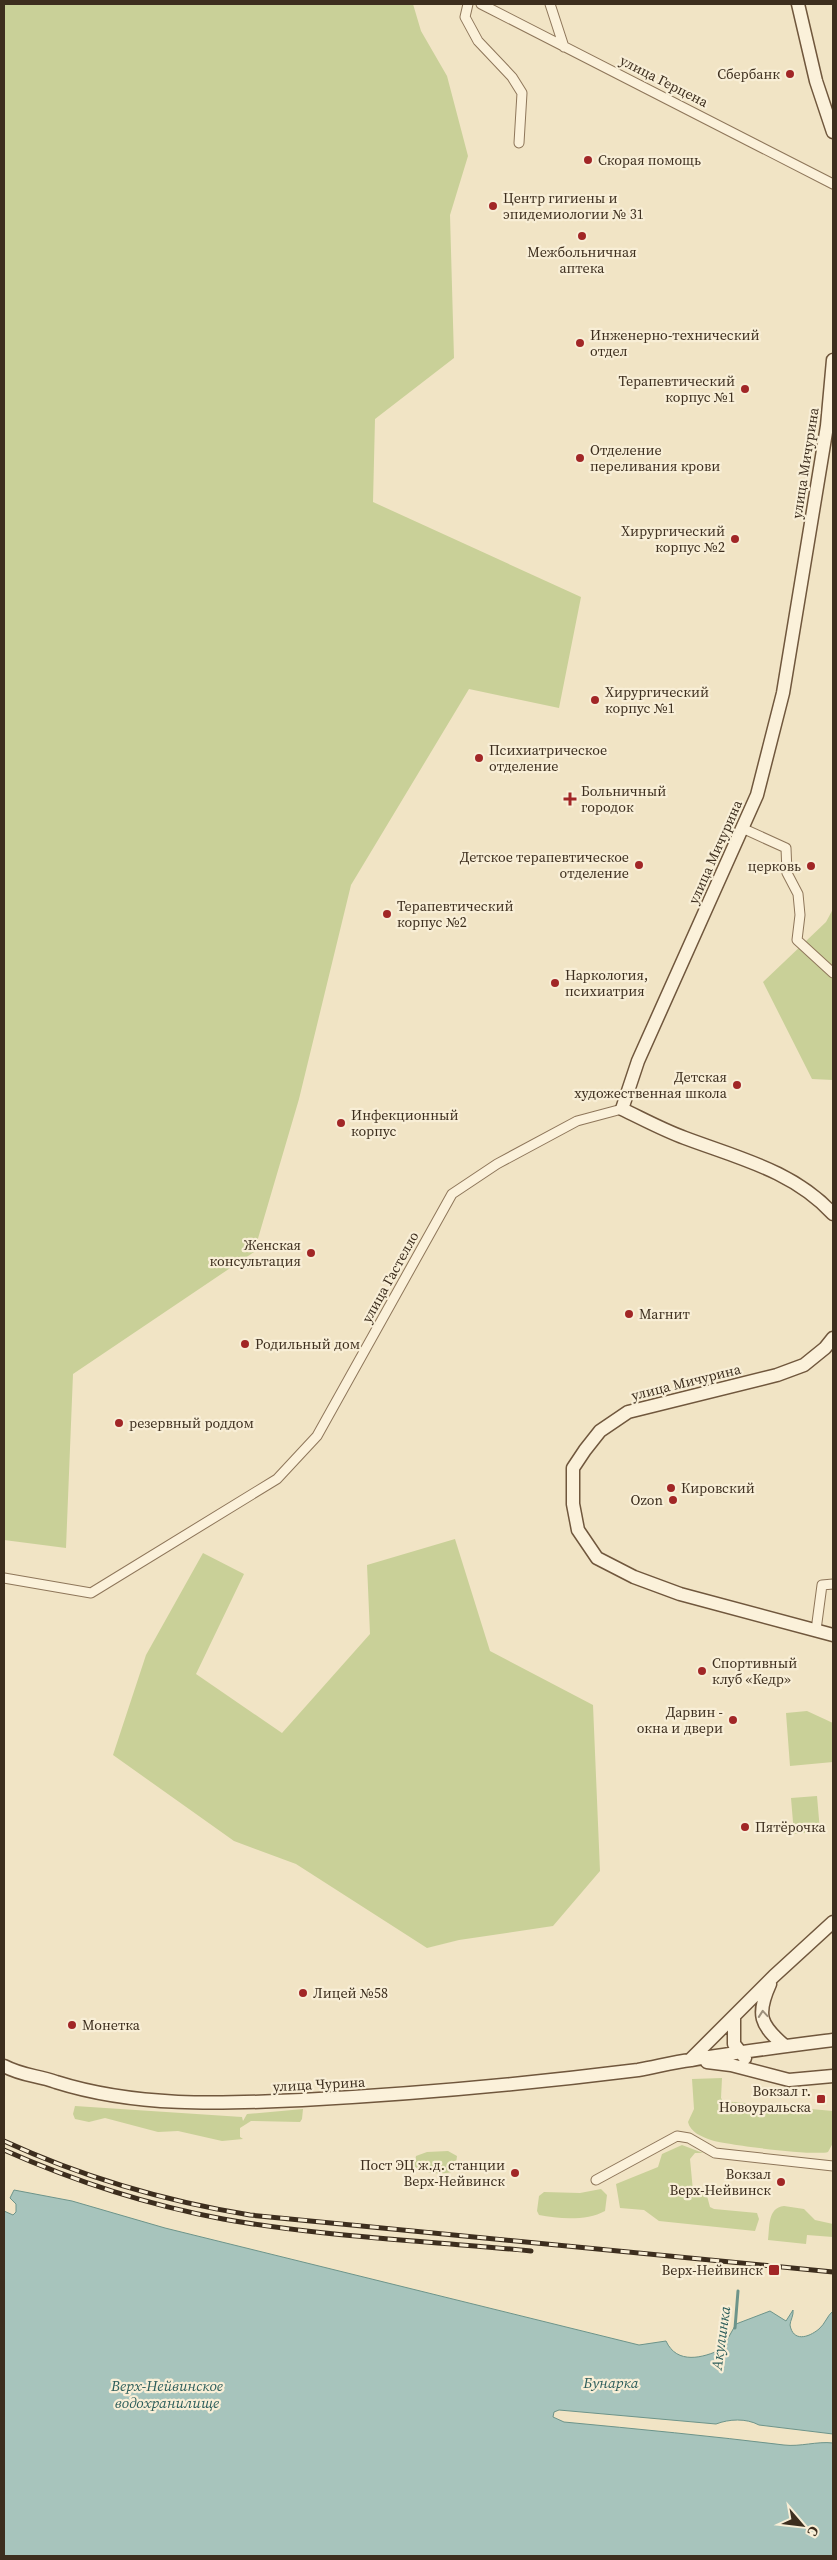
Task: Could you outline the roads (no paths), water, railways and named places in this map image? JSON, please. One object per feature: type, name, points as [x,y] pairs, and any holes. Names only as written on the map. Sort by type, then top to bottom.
[{"type":"street","points":[[468,4],[465,17],[478,41],[512,77],[522,93],[519,143]]},
{"type":"street","name":"улица Герцена","points":[[481,4],[564,47],[650,88],[833,184]]},
{"type":"street","points":[[550,4],[564,47]]},
{"type":"street","points":[[798,4],[816,80],[833,132]]},
{"type":"street","name":"улица Мичурина","points":[[622,1109],[638,1061],[757,795],[783,693],[830,423],[833,360]]},
{"type":"street","points":[[742,828],[786,848],[787,874],[798,894],[799,901],[798,940],[833,973]]},
{"type":"street","points":[[622,1109],[682,1137],[783,1175],[806,1188],[833,1214]]},
{"type":"street","name":"улица Гастелло","points":[[4,1578],[91,1593],[150,1559],[277,1478],[317,1436],[452,1194],[497,1164],[578,1121],[622,1109]]},
{"type":"street","name":"улица Мичурина","points":[[833,1338],[826,1348],[804,1365],[777,1375],[628,1412],[600,1431],[573,1468],[573,1504],[578,1530],[597,1558],[634,1577],[680,1594],[833,1635]]},
{"type":"street","points":[[816,1630],[822,1585],[833,1584]]},
{"type":"street","points":[[690,2060],[774,1976],[833,1922]]},
{"type":"street","points":[[774,1976],[762,2006],[761,2014],[770,2033],[785,2046]]},
{"type":"street","points":[[734,2017],[732,2034],[739,2052],[760,2073]]},
{"type":"street","name":"улица Чурина","points":[[4,2066],[21,2075],[54,2081],[74,2089],[139,2098],[210,2104],[394,2096],[639,2070],[739,2052],[833,2040]]},
{"type":"street","points":[[690,2060],[731,2065],[789,2080],[833,2076]]},
{"type":"street","points":[[596,2180],[670,2140],[682,2136],[716,2153],[833,2166]]},
{"type":"water","name":"Верх-Нейвинское водохранилище","points":[[14,2190],[72,2201],[165,2228],[639,2345],[666,2341],[677,2354],[684,2356],[699,2357],[722,2349],[736,2324],[770,2311],[786,2321],[793,2310],[790,2325],[794,2334],[801,2337],[810,2335],[819,2329],[833,2311],[833,2434],[759,2425],[743,2420],[732,2420],[716,2424],[559,2410],[554,2412],[553,2417],[564,2422],[784,2445],[833,2443],[833,2556],[4,2556],[4,2211],[13,2215],[16,2212],[16,2204],[10,2198]]},
{"type":"waterway","name":"Акулинка","points":[[735,2328],[738,2291]]},
{"type":"railway","points":[[4,2141],[94,2177],[187,2203],[250,2215],[833,2272]]},
{"type":"railway","points":[[4,2150],[57,2172],[112,2191],[167,2207],[223,2219],[299,2230],[531,2251]]},
{"type":"place","name":"Сбербанк","points":[[790,74]]},
{"type":"place","name":"Скорая помощь","points":[[588,160]]},
{"type":"place","name":"Центр гигиены и эпидемиологии № 31","points":[[493,206]]},
{"type":"place","name":"Межбольничная аптека","points":[[582,236]]},
{"type":"place","name":"Инженерно-технический отдел","points":[[580,343]]},
{"type":"place","name":"Терапевтический корпус №1","points":[[745,389]]},
{"type":"place","name":"Отделение переливания крови","points":[[580,458]]},
{"type":"place","name":"Хирургический корпус №2","points":[[735,539]]},
{"type":"place","name":"Хирургический корпус №1","points":[[595,700]]},
{"type":"place","name":"Психиатрическое отделение","points":[[479,758]]},
{"type":"place","name":"Больничный городок","points":[[570,799]]},
{"type":"place","name":"Детское терапевтическое отделение","points":[[639,865]]},
{"type":"place","name":"церковь","points":[[811,866]]},
{"type":"place","name":"Терапевтический корпус №2","points":[[387,914]]},
{"type":"place","name":"Наркология, психиатрия","points":[[555,983]]},
{"type":"place","name":"Детская художественная школа","points":[[737,1085]]},
{"type":"place","name":"Инфекционный корпус","points":[[341,1123]]},
{"type":"place","name":"Женская консультация","points":[[311,1253]]},
{"type":"place","name":"Магнит","points":[[629,1314]]},
{"type":"place","name":"Родильный дом","points":[[245,1344]]},
{"type":"place","name":"резервный роддом","points":[[119,1423]]},
{"type":"place","name":"Кировский","points":[[671,1488]]},
{"type":"place","name":"Ozon","points":[[673,1500]]},
{"type":"place","name":"Спортивный клуб «Кедр»","points":[[702,1671]]},
{"type":"place","name":"Дарвин - окна и двери","points":[[733,1720]]},
{"type":"place","name":"Пятёрочка","points":[[745,1827]]},
{"type":"place","name":"Лицей №58","points":[[303,1993]]},
{"type":"place","name":"Монетка","points":[[72,2025]]},
{"type":"place","name":"Вокзал г. Новоуральска","points":[[821,2099]]},
{"type":"place","name":"Пост ЭЦ ж.д. станции Верх-Нейвинск","points":[[515,2173]]},
{"type":"place","name":"Вокзал Верх-Нейвинск","points":[[781,2182]]},
{"type":"place","name":"Верх-Нейвинск","points":[[774,2270]]},
{"type":"water label","name":"Бунарка","points":[[611,2383]]}]
